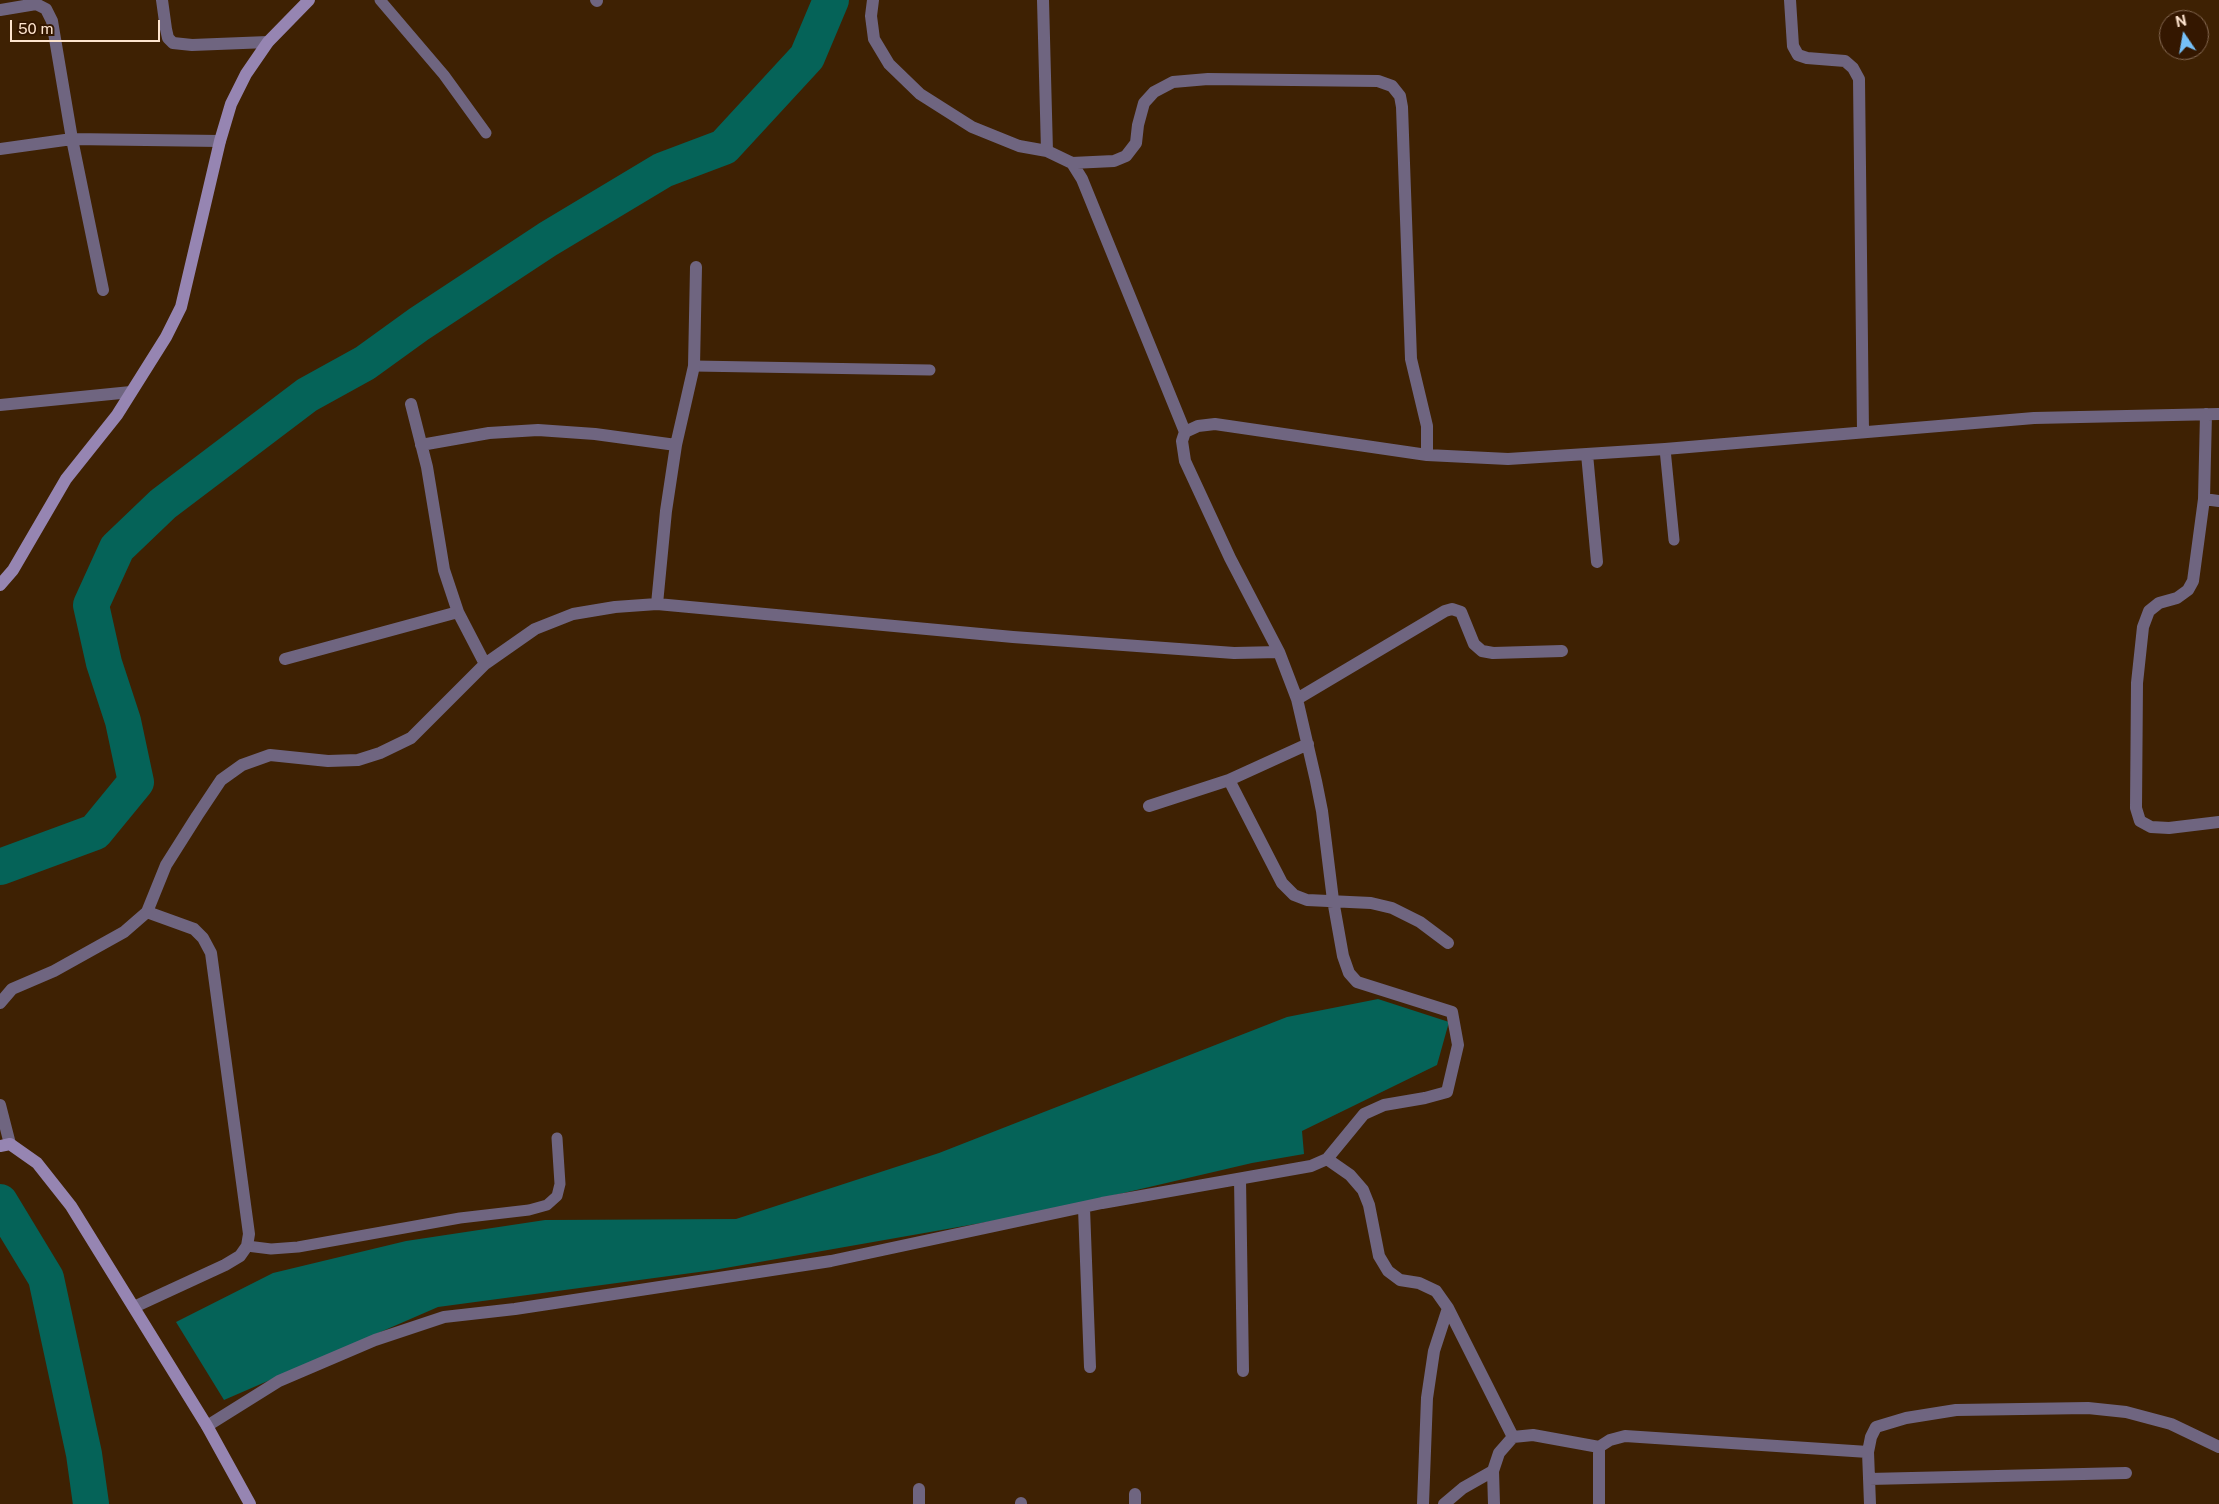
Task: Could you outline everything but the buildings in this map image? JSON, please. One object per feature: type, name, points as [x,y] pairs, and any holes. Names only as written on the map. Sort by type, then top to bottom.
[{"type":"street","points":[[162,0],[168,38],[174,43],[192,45],[268,42]]},
{"type":"street","points":[[873,0],[871,16],[874,39],[889,64],[920,94],[972,127],[1019,146],[1046,150],[1072,163],[1114,161],[1126,156],[1136,143],[1138,125],[1144,103],[1154,92],[1173,82],[1208,79],[1378,81],[1392,86],[1400,96],[1402,107],[1411,358],[1427,426],[1427,455]]},
{"type":"street","points":[[1043,0],[1046,150]]},
{"type":"street","points":[[1790,0],[1794,46],[1798,55],[1807,58],[1845,61],[1853,68],[1859,79],[1864,432]]},
{"type":"street","points":[[0,585],[13,570],[48,506],[66,479],[117,415],[166,337],[181,307],[220,140],[231,104],[246,74],[268,42],[308,1]]},
{"type":"street","points":[[0,10],[36,4],[46,9],[52,21],[72,139],[103,290]]},
{"type":"street","points":[[0,150],[72,139],[220,140]]},
{"type":"street","points":[[207,1426],[279,1381],[375,1340],[444,1317],[515,1309],[831,1261],[1190,1187],[1311,1166],[1327,1159],[1364,1114],[1384,1105],[1447,1092],[1458,1045],[1452,1012],[1357,982],[1349,973],[1343,956],[1333,900],[1322,811],[1297,699],[1279,652],[1230,558],[1185,461],[1182,441],[1185,432],[1082,179],[1072,163]]},
{"type":"street","points":[[657,604],[666,511],[676,446],[694,366],[696,267]]},
{"type":"street","points":[[0,405],[131,392]]},
{"type":"street","points":[[411,404],[427,467],[444,570],[458,612],[485,664]]},
{"type":"street","points":[[1185,432],[1198,426],[1215,424],[1427,455],[1508,459],[1665,449],[2034,418],[2213,414],[2193,581],[2188,590],[2178,598],[2159,603],[2149,610],[2143,627],[2137,683],[2136,808],[2140,821],[2151,827],[2169,828],[2219,822]]},
{"type":"street","points":[[421,445],[489,433],[538,430],[595,434],[676,446]]},
{"type":"street","points":[[1588,454],[1597,562]]},
{"type":"street","points":[[2204,499],[2219,501]]},
{"type":"street","points":[[0,1003],[12,989],[54,971],[124,932],[146,912],[166,865],[197,816],[221,780],[242,765],[270,755],[328,761],[358,760],[380,753],[411,738],[485,664],[535,629],[573,614],[615,607],[657,604],[1013,637],[1234,653],[1279,652]]},
{"type":"street","points":[[1297,699],[1445,611],[1452,609],[1461,612],[1474,644],[1482,651],[1493,653],[1562,650]]},
{"type":"street","points":[[285,659],[458,612]]},
{"type":"street","points":[[1149,806],[1229,780],[1308,744]]},
{"type":"street","points":[[1229,780],[1282,882],[1294,895],[1308,900],[1371,903],[1392,908],[1420,922],[1448,943]]},
{"type":"street","points":[[134,1308],[225,1266],[240,1256],[247,1246],[249,1234],[211,953],[194,929],[146,912]]},
{"type":"street","points":[[0,1105],[5,1145],[36,1164],[71,1206],[207,1426],[250,1504]]},
{"type":"street","points":[[1327,1159],[1350,1175],[1363,1190],[1369,1205],[1379,1256],[1388,1271],[1400,1280],[1418,1283],[1436,1291],[1448,1308],[1513,1438]]},
{"type":"street","points":[[1240,1179],[1243,1372]]},
{"type":"street","points":[[1084,1208],[1090,1367]]},
{"type":"street","points":[[1423,1504],[1427,1398],[1434,1352],[1448,1308]]},
{"type":"street","points":[[1870,1504],[1868,1452],[1871,1437],[1876,1427],[1885,1423],[1956,1410],[2088,1408],[2126,1412],[2171,1424],[2219,1447]]},
{"type":"street","points":[[1494,1504],[1493,1471],[1499,1453],[1513,1438],[1533,1435],[1600,1446],[1610,1440],[1625,1436],[1868,1452]]},
{"type":"street","points":[[1599,1504],[1600,1446]]},
{"type":"street","points":[[1444,1504],[1463,1488],[1493,1471]]},
{"type":"street","points":[[1869,1479],[2126,1473]]},
{"type":"street","points":[[919,1489],[919,1504]]},
{"type":"lane","points":[[380,0],[444,75],[486,133]]},
{"type":"lane","points":[[694,366],[930,370]]},
{"type":"lane","points":[[1665,449],[1674,540]]},
{"type":"lane","points":[[247,1246],[271,1248],[298,1247],[460,1218],[529,1210],[547,1205],[557,1196],[560,1184],[557,1138]]},
{"type":"water","points":[[1378,999],[1449,1022],[1437,1065],[1302,1131],[1304,1154],[1252,1163],[1038,1213],[714,1270],[438,1307],[224,1400],[176,1322],[273,1273],[406,1241],[545,1220],[736,1219],[939,1153],[1287,1017]]},
{"type":"waterway","points":[[0,867],[95,832],[136,782],[123,721],[104,663],[91,605],[117,548],[163,504],[307,395],[365,363],[419,324],[548,239],[663,170],[724,147],[807,57],[831,0]]},
{"type":"waterway","points":[[0,1202],[46,1278],[84,1454],[91,1504]]}]
